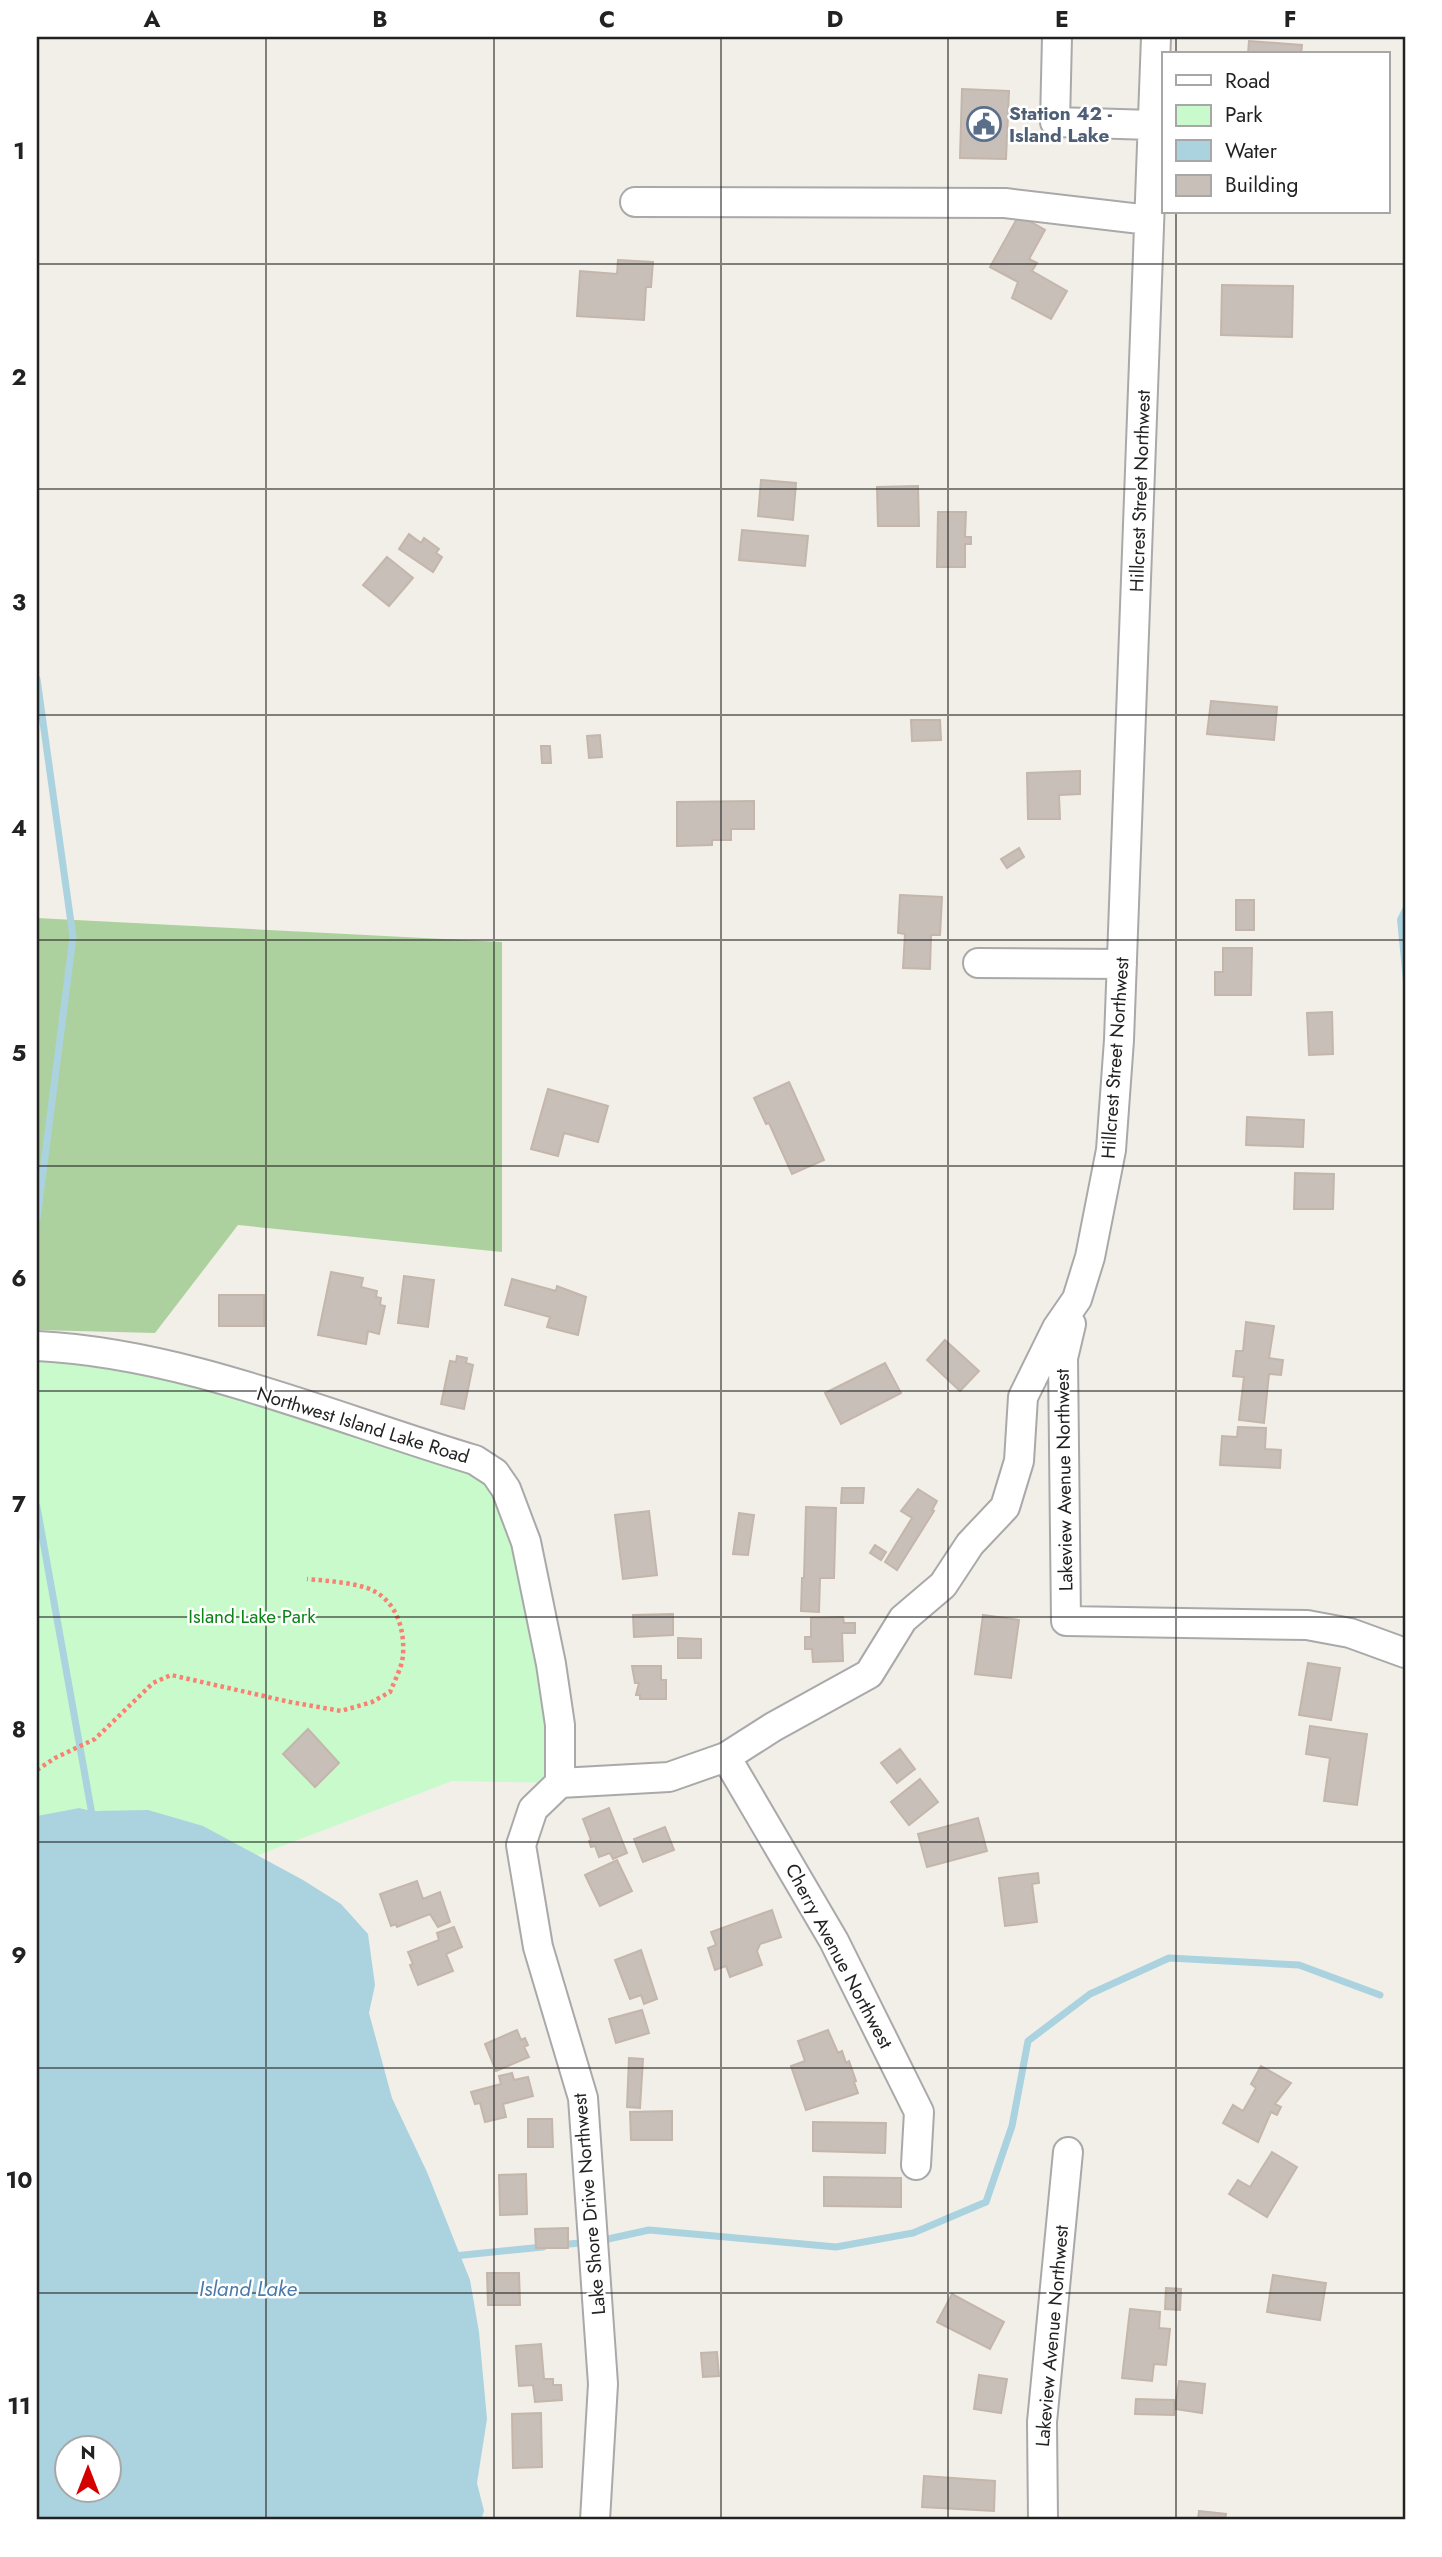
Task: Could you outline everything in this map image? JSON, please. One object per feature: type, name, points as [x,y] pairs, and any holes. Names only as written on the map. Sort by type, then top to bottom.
[{"type":"street","points":[[1056,37],[1055,122],[1152,125]]},
{"type":"street","name":"Hillcrest Street Northwest","points":[[560,1783],[669,1777],[726,1757],[773,1727],[869,1674],[903,1619],[943,1585],[970,1544],[1005,1507],[1019,1461],[1023,1397],[1057,1328],[1077,1299],[1090,1257],[1111,1150],[1122,964],[1156,37]]},
{"type":"street","points":[[635,202],[1005,203],[1149,220]]},
{"type":"street","points":[[978,963],[1122,964]]},
{"type":"street","name":"Lakeview Avenue Northwest","points":[[1077,1299],[1063,1358],[1066,1620],[1307,1625],[1350,1633],[1405,1653]]},
{"type":"street","name":"Northwest Island Lake Road","points":[[37,1346],[70,1348],[173,1366],[475,1460],[495,1472],[510,1496],[526,1542],[551,1664],[560,1725],[560,1783]]},
{"type":"street","name":"Cherry Avenue Northwest","points":[[726,1757],[834,1941],[919,2112],[916,2165]]},
{"type":"street","name":"Lake Shore Drive Northwest","points":[[560,1783],[533,1809],[521,1845],[538,1947],[583,2098],[603,2384],[595,2520]]},
{"type":"street","name":"Lakeview Avenue Northwest","points":[[1043,2520],[1042,2422],[1068,2152]]},
{"type":"path","points":[[38,1769],[95,1739],[153,1683],[171,1675],[341,1711],[372,1702],[390,1692],[403,1657],[402,1626],[389,1601],[370,1589],[343,1582],[307,1579]]},
{"type":"green space","points":[[37,918],[502,942],[502,1252],[238,1225],[155,1333],[37,1330]]},
{"type":"green space","name":"Island Lake Park","points":[[37,1346],[409,1440],[506,1489],[560,1783],[452,1781],[256,1856],[203,1826],[79,1808],[37,1816]]},
{"type":"water","points":[[1405,903],[1405,1002],[1397,919]]},
{"type":"water","name":"Island Lake","points":[[79,1808],[93,1811],[148,1810],[203,1826],[303,1880],[341,1904],[368,1934],[375,1985],[369,2013],[392,2098],[427,2172],[470,2280],[479,2332],[487,2419],[477,2483],[484,2511],[481,2520],[37,2520],[37,1816]]},
{"type":"building","points":[[1249,41],[1302,45],[1301,52],[1248,52]]},
{"type":"building","name":"Station 42 - Island Lake","points":[[962,89],[1009,91],[1006,159],[960,158]]},
{"type":"building","points":[[1019,215],[1045,230],[1029,259],[1037,263],[1032,271],[1067,291],[1051,319],[1012,298],[1018,282],[990,267]]},
{"type":"building","points":[[618,260],[653,262],[651,287],[646,287],[644,320],[577,316],[580,271],[617,274]]},
{"type":"building","points":[[1222,285],[1293,286],[1292,337],[1221,335]]},
{"type":"building","points":[[761,480],[796,483],[793,520],[758,516]]},
{"type":"building","points":[[918,486],[919,526],[878,526],[877,487]]},
{"type":"building","points":[[938,512],[966,512],[965,537],[971,537],[971,544],[965,544],[965,567],[937,567]]},
{"type":"building","points":[[742,530],[808,536],[805,566],[739,560]]},
{"type":"building","points":[[409,534],[421,543],[424,538],[439,549],[436,553],[442,557],[433,572],[399,549]]},
{"type":"building","points":[[387,557],[413,578],[389,606],[363,585]]},
{"type":"building","points":[[1211,701],[1277,707],[1274,740],[1207,734]]},
{"type":"building","points":[[911,720],[940,720],[941,740],[912,741]]},
{"type":"building","points":[[600,735],[602,757],[589,758],[587,736]]},
{"type":"building","points":[[541,746],[550,746],[551,763],[542,763]]},
{"type":"building","points":[[1080,771],[1080,794],[1059,795],[1060,819],[1028,819],[1027,773]]},
{"type":"building","points":[[754,801],[754,829],[731,829],[731,840],[712,840],[712,845],[677,846],[677,802]]},
{"type":"building","points":[[1019,848],[1024,857],[1007,868],[1001,859]]},
{"type":"building","points":[[900,895],[942,897],[940,935],[931,935],[930,969],[903,968],[905,934],[898,933]]},
{"type":"building","points":[[1236,900],[1254,900],[1254,930],[1236,930]]},
{"type":"building","points":[[1223,948],[1252,948],[1251,995],[1215,995],[1215,972],[1223,972]]},
{"type":"building","points":[[1332,1012],[1333,1054],[1309,1055],[1307,1013]]},
{"type":"building","points":[[789,1082],[824,1160],[792,1174],[769,1123],[766,1124],[754,1098]]},
{"type":"building","points":[[548,1089],[608,1106],[598,1142],[564,1133],[558,1156],[531,1149]]},
{"type":"building","points":[[1247,1117],[1304,1120],[1303,1147],[1246,1145]]},
{"type":"building","points":[[1295,1173],[1334,1174],[1333,1209],[1294,1209]]},
{"type":"building","points":[[331,1272],[363,1278],[361,1287],[377,1291],[376,1297],[381,1298],[380,1305],[385,1306],[379,1334],[368,1331],[366,1344],[318,1335]]},
{"type":"building","points":[[404,1276],[434,1280],[428,1327],[398,1323]]},
{"type":"building","points":[[512,1279],[556,1291],[557,1286],[586,1297],[578,1335],[547,1327],[550,1317],[505,1305]]},
{"type":"building","points":[[219,1295],[264,1295],[264,1326],[219,1326]]},
{"type":"building","points":[[1246,1322],[1274,1326],[1269,1358],[1283,1360],[1281,1375],[1269,1374],[1264,1423],[1239,1420],[1244,1377],[1233,1376],[1236,1351],[1243,1351]]},
{"type":"building","points":[[945,1340],[979,1371],[960,1391],[927,1360]]},
{"type":"building","points":[[457,1356],[467,1358],[466,1363],[473,1365],[464,1409],[441,1404],[450,1361],[456,1362]]},
{"type":"building","points":[[885,1363],[901,1393],[841,1424],[825,1393]]},
{"type":"building","points":[[1238,1427],[1266,1428],[1265,1449],[1281,1450],[1280,1468],[1220,1465],[1222,1436],[1237,1437]]},
{"type":"building","points":[[842,1488],[864,1488],[863,1503],[841,1503]]},
{"type":"building","points":[[918,1489],[937,1501],[932,1510],[934,1511],[897,1570],[885,1562],[912,1518],[901,1511]]},
{"type":"building","points":[[806,1507],[836,1508],[834,1578],[820,1578],[819,1612],[801,1611]]},
{"type":"building","points":[[649,1511],[657,1575],[623,1579],[615,1515]]},
{"type":"building","points":[[739,1513],[754,1515],[748,1555],[733,1554]]},
{"type":"building","points":[[875,1545],[886,1552],[881,1560],[870,1553]]},
{"type":"building","points":[[673,1614],[673,1635],[634,1637],[633,1615]]},
{"type":"building","points":[[983,1615],[1019,1620],[1011,1678],[975,1674]]},
{"type":"building","points":[[843,1617],[844,1623],[855,1623],[855,1633],[842,1633],[843,1661],[813,1662],[812,1649],[805,1649],[805,1637],[811,1637],[811,1618]]},
{"type":"building","points":[[678,1638],[701,1639],[701,1658],[678,1658]]},
{"type":"building","points":[[1308,1663],[1340,1668],[1331,1720],[1299,1715]]},
{"type":"building","points":[[632,1666],[661,1666],[661,1680],[666,1680],[666,1699],[640,1699],[640,1695],[636,1695],[639,1683],[635,1683]]},
{"type":"building","points":[[1310,1726],[1367,1734],[1357,1805],[1324,1801],[1330,1758],[1306,1754]]},
{"type":"building","points":[[308,1729],[339,1763],[315,1787],[283,1754]]},
{"type":"building","points":[[900,1749],[915,1769],[897,1783],[881,1763]]},
{"type":"building","points":[[920,1779],[938,1802],[909,1825],[891,1802]]},
{"type":"building","points":[[609,1808],[627,1853],[613,1859],[610,1853],[599,1857],[595,1846],[591,1847],[583,1819]]},
{"type":"building","points":[[978,1818],[987,1851],[927,1867],[918,1834]]},
{"type":"building","points":[[665,1827],[674,1850],[643,1862],[634,1839]]},
{"type":"building","points":[[617,1860],[632,1891],[600,1906],[585,1875]]},
{"type":"building","points":[[1038,1873],[1039,1883],[1032,1884],[1037,1922],[1005,1926],[999,1878]]},
{"type":"building","points":[[417,1881],[423,1899],[440,1892],[450,1922],[438,1927],[430,1914],[397,1927],[396,1924],[391,1926],[380,1894]]},
{"type":"building","points":[[772,1910],[781,1937],[760,1944],[757,1951],[762,1965],[730,1977],[726,1966],[715,1970],[708,1948],[716,1945],[711,1932]]},
{"type":"building","points":[[454,1927],[462,1947],[446,1954],[453,1971],[418,1985],[408,1952],[439,1940],[437,1933]]},
{"type":"building","points":[[641,1950],[657,1999],[644,2004],[641,1995],[630,1999],[615,1960]]},
{"type":"building","points":[[642,2010],[649,2033],[616,2043],[609,2019]]},
{"type":"building","points":[[517,2030],[521,2040],[525,2038],[528,2045],[524,2047],[529,2057],[496,2071],[485,2044]]},
{"type":"building","points":[[828,2030],[838,2053],[842,2051],[846,2063],[849,2061],[858,2093],[806,2110],[791,2066],[805,2061],[798,2041]]},
{"type":"building","points":[[629,2058],[643,2059],[640,2108],[627,2107]]},
{"type":"building","points":[[1261,2066],[1291,2083],[1275,2104],[1281,2107],[1277,2115],[1271,2112],[1258,2142],[1223,2123],[1233,2105],[1243,2111],[1256,2088],[1251,2084]]},
{"type":"building","points":[[512,2073],[514,2080],[528,2077],[533,2096],[503,2104],[506,2117],[485,2122],[480,2103],[475,2104],[471,2092],[501,2084],[499,2076]]},
{"type":"building","points":[[672,2111],[672,2140],[631,2140],[630,2112]]},
{"type":"building","points":[[528,2119],[552,2119],[553,2147],[528,2147]]},
{"type":"building","points":[[813,2122],[886,2123],[885,2153],[813,2151]]},
{"type":"building","points":[[1272,2152],[1297,2167],[1267,2217],[1229,2194],[1238,2180],[1250,2187]]},
{"type":"building","points":[[526,2174],[527,2214],[500,2215],[499,2175]]},
{"type":"building","points":[[824,2177],[901,2178],[901,2207],[824,2206]]},
{"type":"building","points":[[568,2228],[568,2248],[536,2248],[535,2229]]},
{"type":"building","points":[[487,2273],[519,2273],[520,2305],[488,2305]]},
{"type":"building","points":[[1273,2275],[1326,2283],[1320,2320],[1267,2312]]},
{"type":"building","points":[[1166,2288],[1181,2289],[1180,2310],[1165,2309]]},
{"type":"building","points":[[952,2294],[1004,2322],[990,2349],[937,2322]]},
{"type":"building","points":[[1130,2309],[1160,2312],[1159,2328],[1170,2329],[1166,2365],[1154,2364],[1152,2381],[1122,2378]]},
{"type":"building","points":[[541,2344],[544,2379],[553,2379],[553,2385],[561,2385],[562,2400],[535,2402],[533,2385],[519,2386],[516,2346]]},
{"type":"building","points":[[717,2352],[719,2376],[703,2377],[701,2353]]},
{"type":"building","points":[[979,2375],[1007,2379],[1001,2413],[974,2409]]},
{"type":"building","points":[[1179,2381],[1205,2384],[1202,2413],[1175,2409]]},
{"type":"building","points":[[1136,2399],[1174,2400],[1174,2415],[1135,2414]]},
{"type":"building","points":[[541,2413],[542,2467],[513,2468],[512,2414]]},
{"type":"building","points":[[924,2476],[995,2481],[994,2511],[922,2507]]},
{"type":"building","points":[[1199,2511],[1226,2514],[1225,2520],[1198,2520]]},
{"type":"waterway","points":[[37,679],[73,937],[37,1219]]},
{"type":"waterway","points":[[37,1507],[93,1820]]},
{"type":"waterway","points":[[608,2239],[649,2230],[836,2247],[913,2233],[986,2202],[1012,2126],[1028,2041],[1090,1994],[1169,1958],[1299,1965],[1380,1995]]},
{"type":"waterway","points":[[559,2245],[580,2243]]},
{"type":"waterway","points":[[454,2256],[543,2247]]},
{"type":"place","name":"Station 42 - Island Lake","points":[[984,124]]}]
